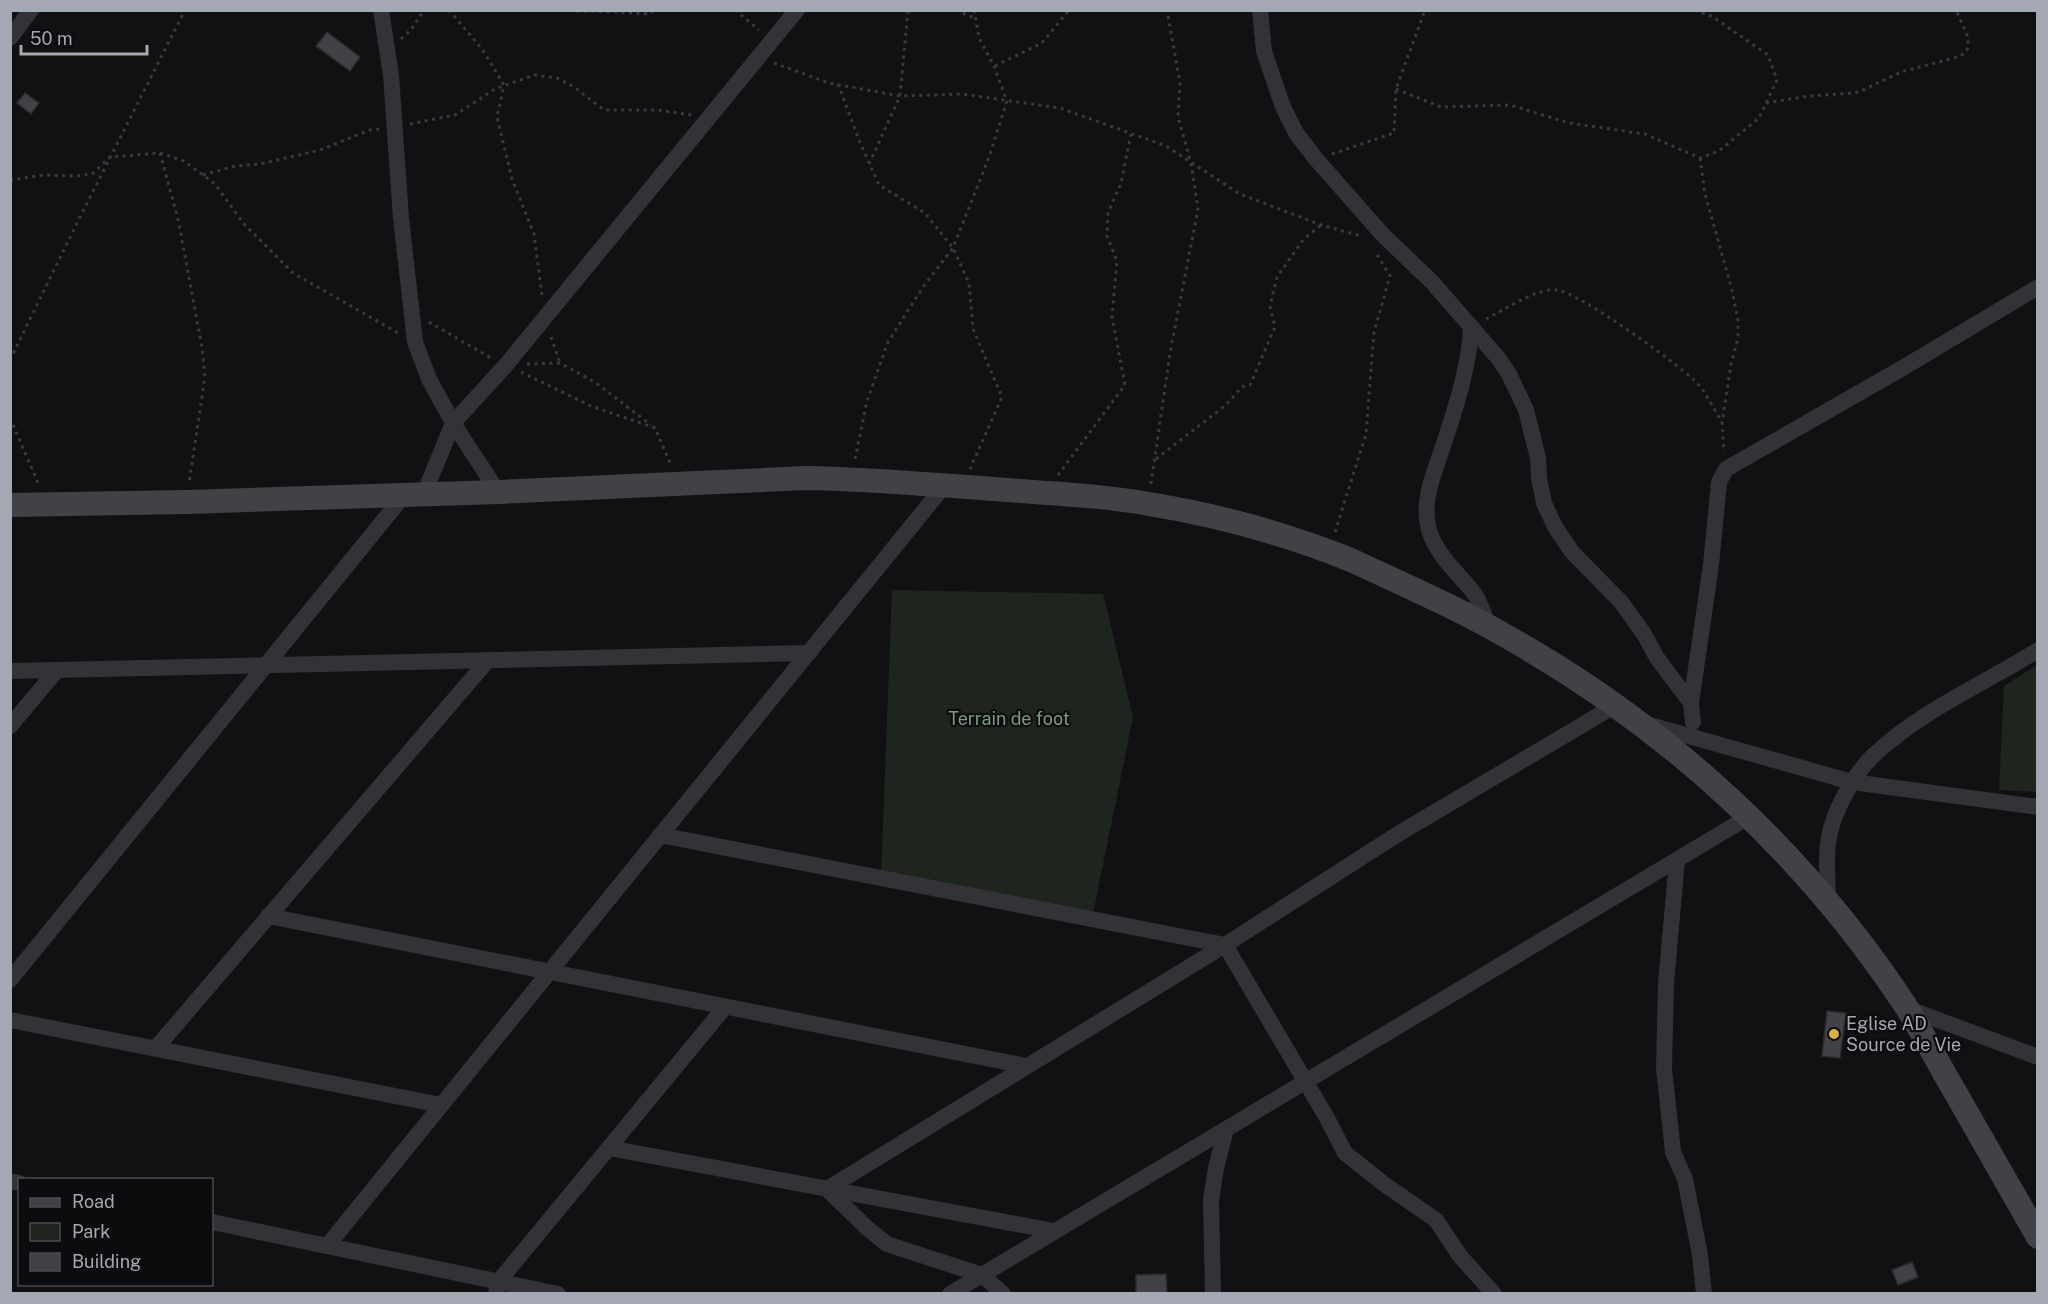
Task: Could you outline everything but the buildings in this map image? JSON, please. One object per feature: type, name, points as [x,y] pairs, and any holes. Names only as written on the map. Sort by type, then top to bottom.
[{"type":"main road","points":[[10,505],[186,502],[498,492],[807,478],[850,479],[1045,493],[1149,504],[1233,521],[1329,551],[1489,627],[1557,666],[1639,722],[1750,816],[1785,851],[1828,902],[1906,1008],[2037,1237]]},
{"type":"street","points":[[10,38],[31,10]]},
{"type":"street","points":[[381,10],[388,52],[401,218],[415,342],[429,379],[453,423],[498,492]]},
{"type":"street","points":[[10,980],[267,666],[415,494],[453,423],[506,365],[797,10]]},
{"type":"street","points":[[1260,10],[1264,51],[1283,107],[1296,133],[1374,235],[1414,262],[1499,359],[1523,401],[1538,458],[1544,503],[1555,527],[1572,552],[1621,602],[1644,634],[1657,658],[1691,702]]},
{"type":"street","points":[[1693,722],[1691,702],[1709,575],[1719,482],[1726,470],[2037,287]]},
{"type":"street","points":[[1471,326],[1471,344],[1428,491],[1427,517],[1433,541],[1444,559],[1474,593],[1489,627]]},
{"type":"street","points":[[327,1246],[809,653],[953,486]]},
{"type":"street","points":[[1828,902],[1827,849],[1832,823],[1852,782],[1874,755],[1920,719],[2037,650]]},
{"type":"street","points":[[10,671],[809,653]]},
{"type":"street","points":[[156,1048],[488,660]]},
{"type":"street","points":[[10,726],[57,670]]},
{"type":"street","points":[[827,1189],[1225,945],[1398,834],[1616,705]]},
{"type":"street","points":[[1639,722],[1852,782],[2037,807]]},
{"type":"street","points":[[950,1293],[1750,816]]},
{"type":"street","points":[[660,835],[1225,945],[1345,1153],[1384,1184],[1436,1220],[1460,1256],[1494,1293]]},
{"type":"street","points":[[1677,860],[1666,983],[1664,1068],[1673,1152],[1685,1179],[1700,1255],[1704,1293]]},
{"type":"street","points":[[268,916],[1026,1066]]},
{"type":"street","points":[[497,1287],[725,1007]]},
{"type":"street","points":[[1906,1008],[2037,1057]]},
{"type":"street","points":[[10,1020],[441,1106]]},
{"type":"street","points":[[1213,1293],[1211,1200],[1226,1129]]},
{"type":"street","points":[[609,1148],[1054,1231]]},
{"type":"street","points":[[827,1189],[886,1244],[982,1275],[1003,1293]]},
{"type":"street","points":[[213,1222],[327,1246],[497,1287],[558,1293]]},
{"type":"path","points":[[10,360],[185,10]]},
{"type":"path","points":[[388,52],[411,30],[424,10]]},
{"type":"path","points":[[450,10],[482,49],[504,86],[497,117],[512,179],[534,234],[545,318],[561,363]]},
{"type":"path","points":[[540,10],[650,14],[654,10]]},
{"type":"path","points":[[735,10],[772,40]]},
{"type":"path","points":[[869,164],[900,96],[908,10]]},
{"type":"path","points":[[956,10],[974,18]]},
{"type":"path","points":[[850,479],[867,401],[888,342],[923,287],[952,248],[989,157],[1007,101],[995,67],[979,38],[974,10]]},
{"type":"path","points":[[995,67],[1042,42],[1069,10]]},
{"type":"path","points":[[1149,504],[1170,353],[1198,210],[1191,163],[1178,117],[1180,83],[1167,10]]},
{"type":"path","points":[[1316,159],[1394,133],[1396,88],[1425,10]]},
{"type":"path","points":[[1766,103],[1809,96],[1853,93],[1901,72],[1961,56],[1968,48],[1968,38],[1956,10]]},
{"type":"path","points":[[1396,88],[1441,107],[1510,105],[1569,123],[1646,134],[1700,158],[1719,151],[1759,118],[1777,80],[1768,55],[1713,17],[1697,11]]},
{"type":"path","points":[[759,57],[838,84],[900,96],[962,94],[1060,108],[1166,146],[1240,194],[1321,225],[1374,235],[1390,276],[1374,332],[1366,434],[1329,551]]},
{"type":"path","points":[[203,175],[235,166],[260,164],[320,150],[370,129],[395,127],[455,115],[495,89],[534,75],[557,78],[574,87],[604,110],[658,110],[709,118]]},
{"type":"path","points":[[838,84],[879,186],[925,213],[952,248],[969,283],[973,329],[1002,397],[953,486]]},
{"type":"path","points":[[1045,493],[1125,385],[1112,317],[1117,261],[1107,236],[1107,213],[1120,183],[1131,134]]},
{"type":"path","points":[[160,153],[178,219],[202,347],[205,377],[186,502]]},
{"type":"path","points":[[10,180],[44,175],[92,174],[110,157],[160,153],[184,161],[215,184],[244,224],[293,273],[415,342]]},
{"type":"path","points":[[1700,158],[1705,194],[1732,290],[1738,321],[1738,338],[1731,364],[1722,423],[1726,470]]},
{"type":"path","points":[[1154,460],[1226,405],[1242,387],[1250,385],[1275,327],[1270,306],[1277,277],[1303,240],[1321,225]]},
{"type":"path","points":[[1471,326],[1545,290],[1559,290],[1596,309],[1674,363],[1696,382],[1722,423]]},
{"type":"path","points":[[411,306],[429,323],[506,365],[591,405],[655,428]]},
{"type":"path","points":[[506,365],[561,363],[596,383],[655,428],[679,483]]},
{"type":"path","points":[[10,418],[47,504]]},
{"type":"green space","name":"Terrain de foot","points":[[892,590],[1103,594],[1133,717],[1092,919],[881,878]]},
{"type":"green space","points":[[2037,665],[2037,792],[1999,790],[2004,686]]},
{"type":"place","name":"Eglise AD Source de Vie","points":[[1834,1034]]}]
